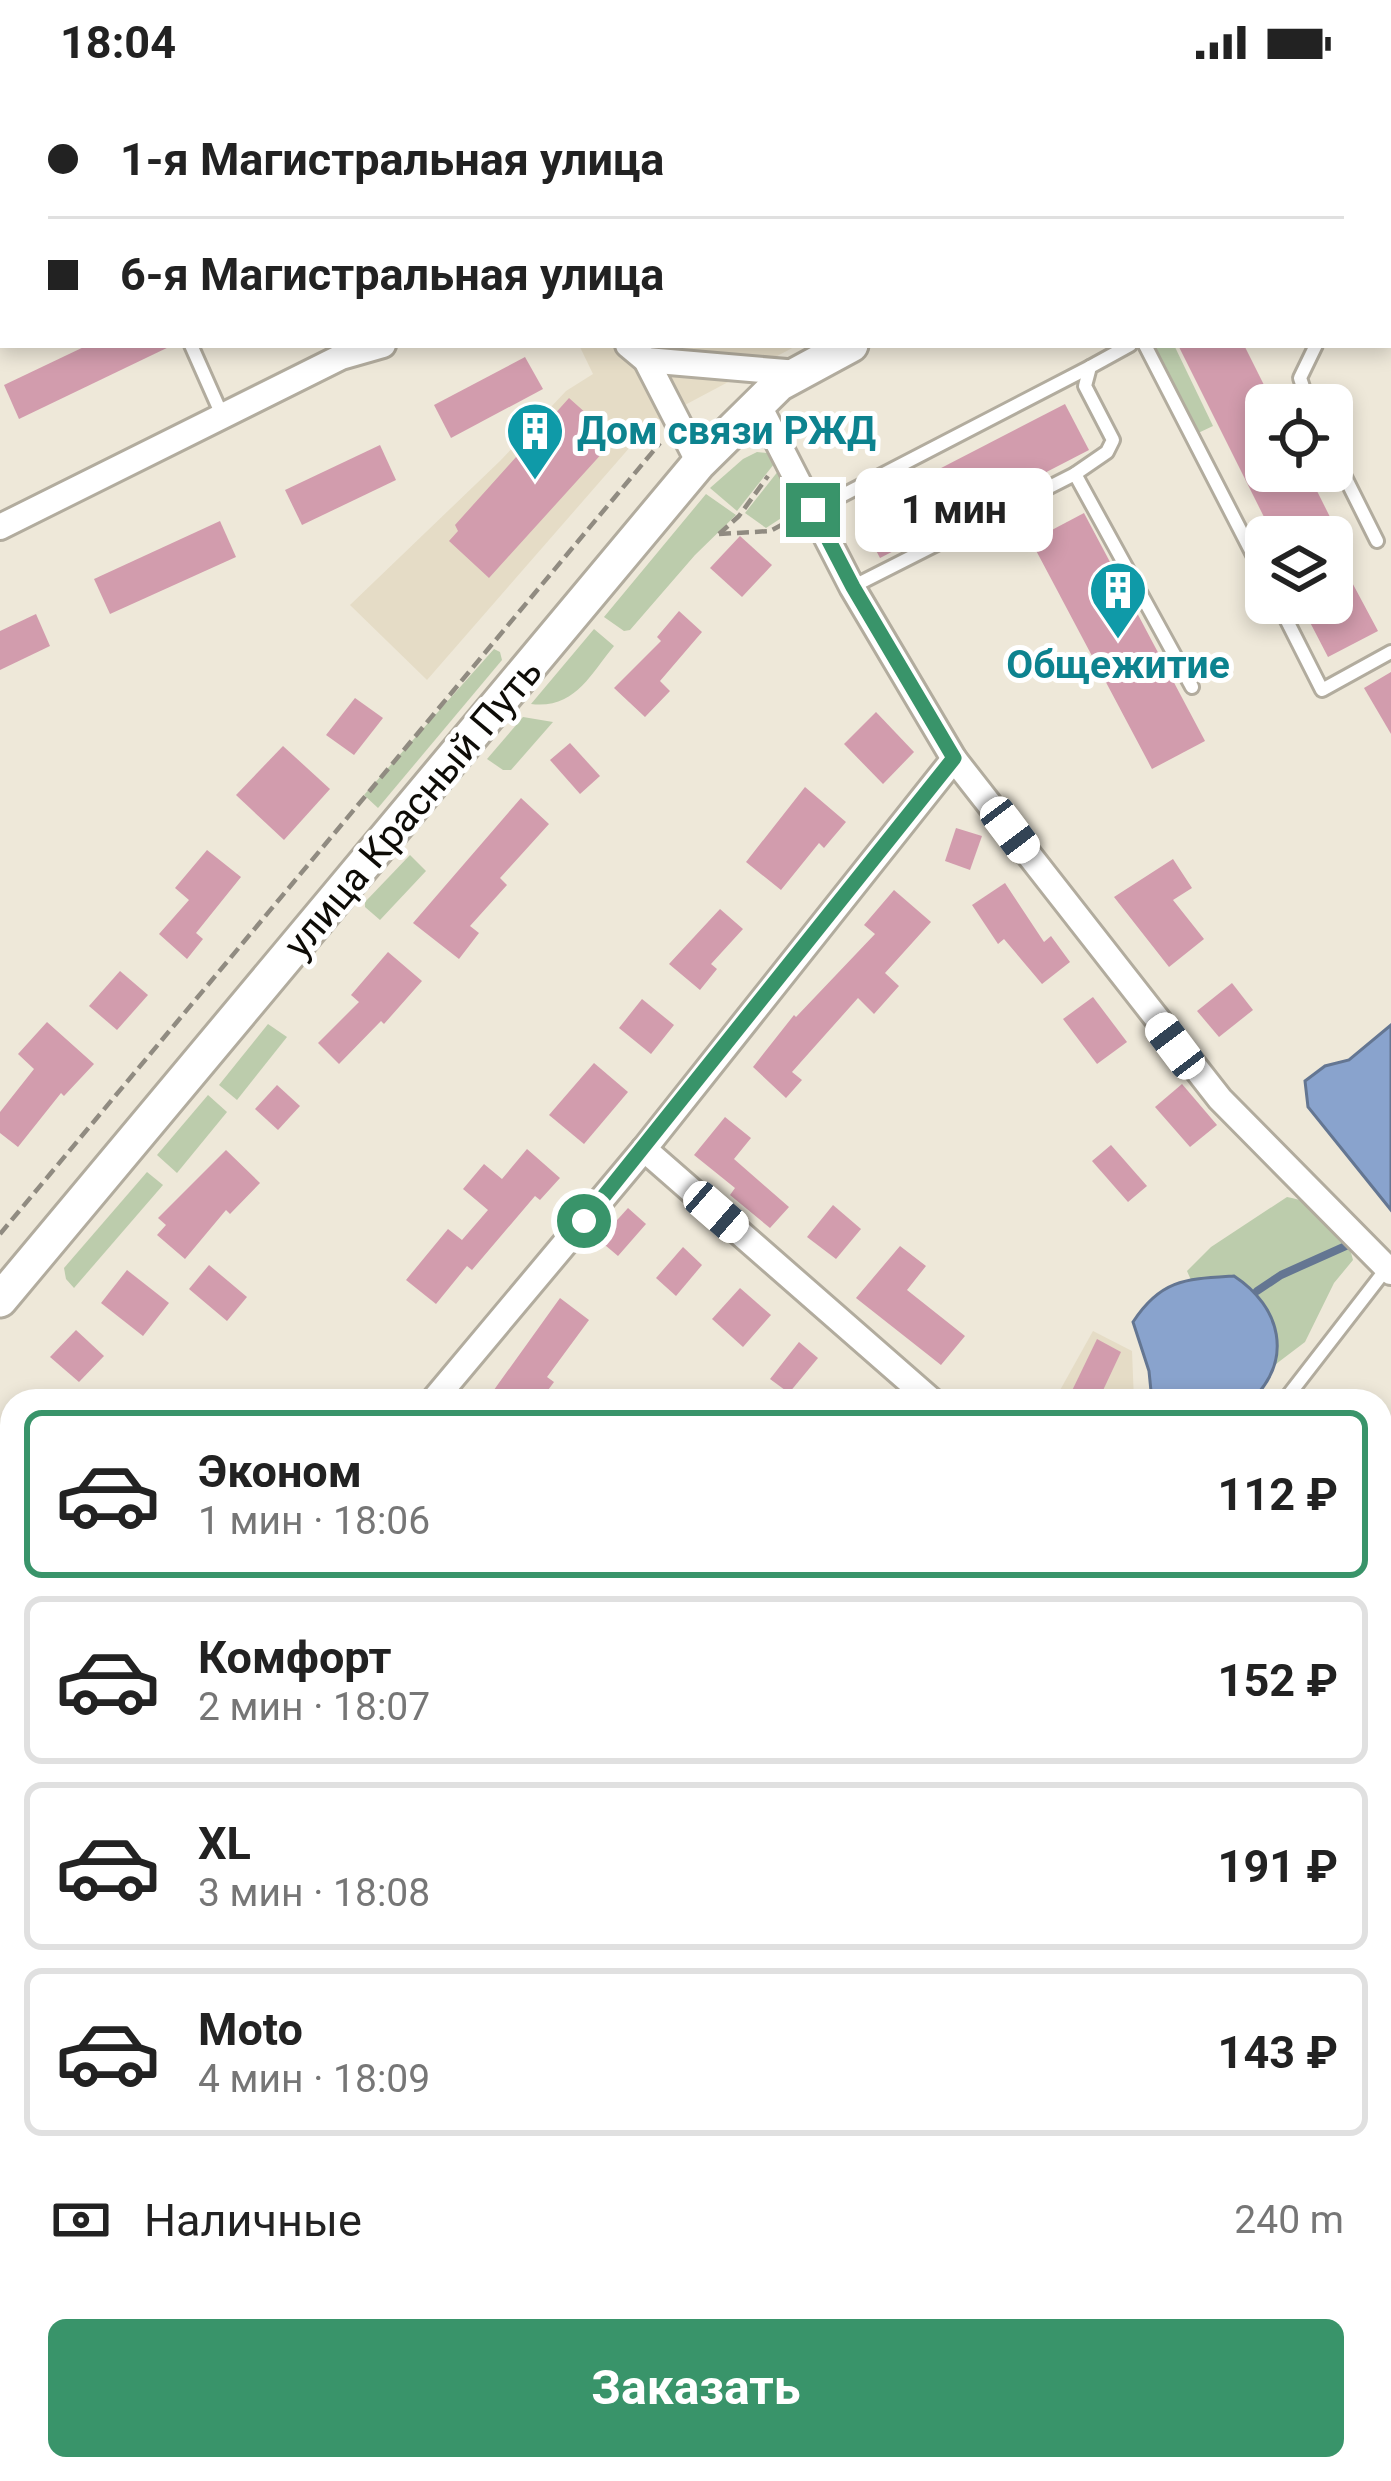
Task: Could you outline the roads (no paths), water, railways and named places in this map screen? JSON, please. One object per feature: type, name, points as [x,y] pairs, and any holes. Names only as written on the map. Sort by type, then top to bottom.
[{"type":"main road","name":"улица Красный Путь","points":[[0,1300],[698,463],[757,402],[845,348]]},
{"type":"street","points":[[0,527],[341,357],[372,348]]},
{"type":"street","points":[[637,353],[798,373]]},
{"type":"street","points":[[637,353],[698,463]]},
{"type":"street","points":[[757,402],[853,587],[954,758],[1220,1099],[1390,1268]]},
{"type":"street","points":[[443,1389],[644,1149],[954,758]]},
{"type":"street","points":[[644,1149],[918,1389]]},
{"type":"lane","points":[[192,348],[223,416]]},
{"type":"lane","points":[[813,510],[1125,348]]},
{"type":"lane","points":[[1147,348],[1245,539]]},
{"type":"lane","points":[[1302,384],[1300,378],[1315,348]]},
{"type":"lane","points":[[853,587],[1075,474],[1107,452],[1113,440],[1085,386],[1090,368]]},
{"type":"lane","points":[[1075,474],[1192,687]]},
{"type":"lane","points":[[1352,492],[1377,541]]},
{"type":"lane","points":[[1289,624],[1322,690],[1391,652]]},
{"type":"lane","points":[[1294,1389],[1390,1268]]},
{"type":"water","points":[[1391,1025],[1391,1210],[1308,1107],[1305,1081],[1325,1066],[1349,1060]]},
{"type":"water","points":[[1234,1276],[1263,1303],[1276,1334],[1277,1351],[1262,1389],[1151,1389],[1133,1322],[1165,1289],[1202,1278]]},
{"type":"waterway","points":[[1257,1291],[1348,1245]]},
{"type":"place","name":"Дом связи РЖД","points":[[535,482]]},
{"type":"place","name":"Общежитие","points":[[1118,641]]}]
